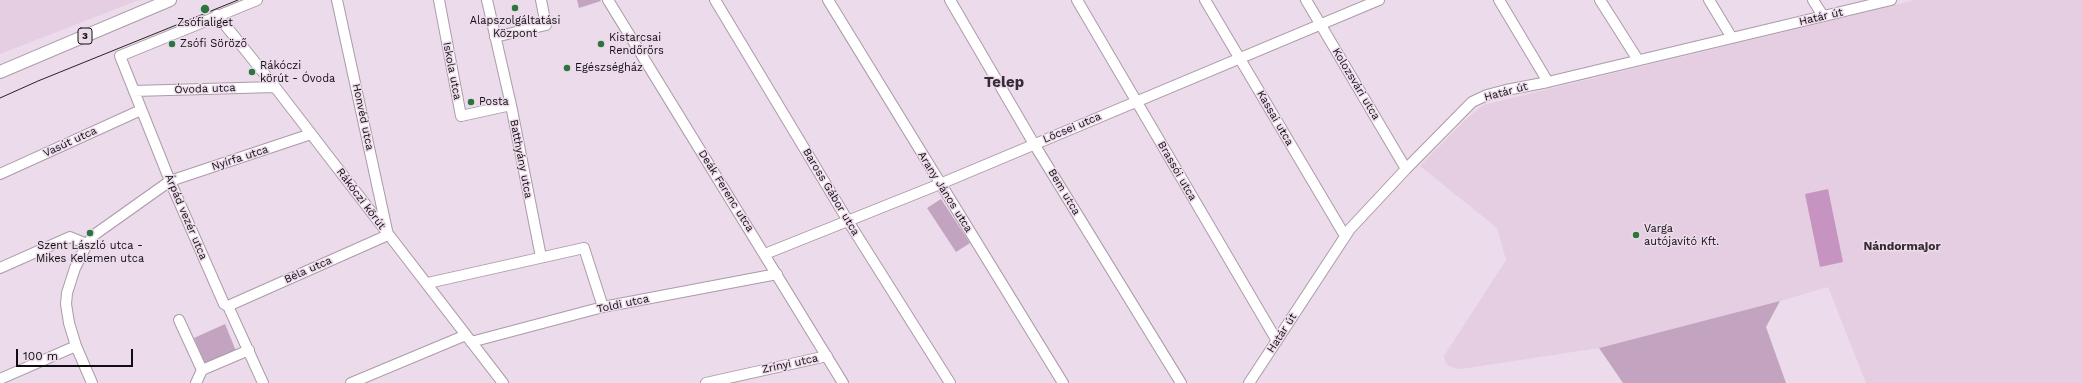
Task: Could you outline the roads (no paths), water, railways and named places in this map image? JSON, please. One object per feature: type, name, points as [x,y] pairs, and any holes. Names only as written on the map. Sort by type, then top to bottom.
[{"type":"main road","name":"3","points":[[0,72],[170,0]]},
{"type":"street","points":[[217,15],[257,0]]},
{"type":"street","name":"Honvéd utca","points":[[337,0],[388,235]]},
{"type":"street","name":"Iskola utca","points":[[439,0],[461,116],[511,105]]},
{"type":"street","name":"Batthyány utca","points":[[487,0],[511,105],[541,257]]},
{"type":"street","points":[[495,37],[546,25],[540,0]]},
{"type":"street","name":"Deák Ferenc utca","points":[[608,0],[843,383]]},
{"type":"street","name":"Baross Gábor utca","points":[[715,0],[848,221],[950,383]]},
{"type":"street","name":"Arany János utca","points":[[828,0],[1063,383]]},
{"type":"street","name":"Bem utca","points":[[950,0],[1034,144],[1180,383]]},
{"type":"street","name":"Brassói utca","points":[[1077,0],[1277,341]]},
{"type":"street","name":"Kassai utca","points":[[1205,0],[1345,236]]},
{"type":"street","name":"Kolozsvári utca","points":[[1306,0],[1406,169]]},
{"type":"street","name":"Lőcsei utca","points":[[765,254],[940,184],[1379,0]]},
{"type":"street","points":[[1499,0],[1548,82]]},
{"type":"street","points":[[1600,0],[1638,60]]},
{"type":"street","points":[[1708,0],[1732,38]]},
{"type":"street","points":[[1814,0],[1823,16]]},
{"type":"street","name":"Határ út","points":[[1249,383],[1345,236],[1406,169],[1472,102],[1487,95],[1506,90],[1548,82],[1890,0]]},
{"type":"street","name":"Árpád vezér utca","points":[[217,15],[120,56],[170,181],[224,304],[228,306],[263,383]]},
{"type":"street","name":"Rákóczi körút","points":[[217,15],[275,86],[388,235],[428,284],[502,383]]},
{"type":"street","name":"Óvoda utca","points":[[134,91],[275,86]]},
{"type":"street","name":"Vasút utca","points":[[0,174],[141,110]]},
{"type":"street","name":"Nyírfa utca","points":[[92,383],[76,346],[67,313],[67,294],[75,268],[87,244],[104,227],[170,181],[311,134]]},
{"type":"street","name":"Béla utca","points":[[228,306],[388,235]]},
{"type":"street","points":[[0,268],[70,237],[87,244]]},
{"type":"street","points":[[428,284],[584,248],[603,308]]},
{"type":"street","name":"Toldi utca","points":[[351,383],[468,338],[603,308],[777,274]]},
{"type":"street","points":[[179,320],[202,370]]},
{"type":"street","points":[[0,379],[76,346]]},
{"type":"street","points":[[196,383],[202,370],[249,350]]},
{"type":"street","name":"Zrínyi utca","points":[[706,383],[827,356]]},
{"type":"tram line","points":[[0,98],[38,81],[238,0]]},
{"type":"place","name":"Alapszolgáltatási Központ","points":[[515,8]]},
{"type":"place","name":"Zsófialiget","points":[[205,9]]},
{"type":"place","name":"Zsófi Söröző","points":[[172,44]]},
{"type":"place","name":"Kistarcsai Rendőrőrs","points":[[601,44]]},
{"type":"place","name":"Egészségház","points":[[567,68]]},
{"type":"place","name":"Rákóczi körút - Óvoda","points":[[252,72]]},
{"type":"place","name":"Posta","points":[[471,102]]},
{"type":"place","name":"Szent László utca - Mikes Kelemen utca","points":[[90,233]]},
{"type":"place","name":"Varga autójavító Kft.","points":[[1636,235]]},
{"type":"district","name":"Telep","points":[[1004,83]]},
{"type":"district","name":"Nándormajor","points":[[1902,246]]}]
